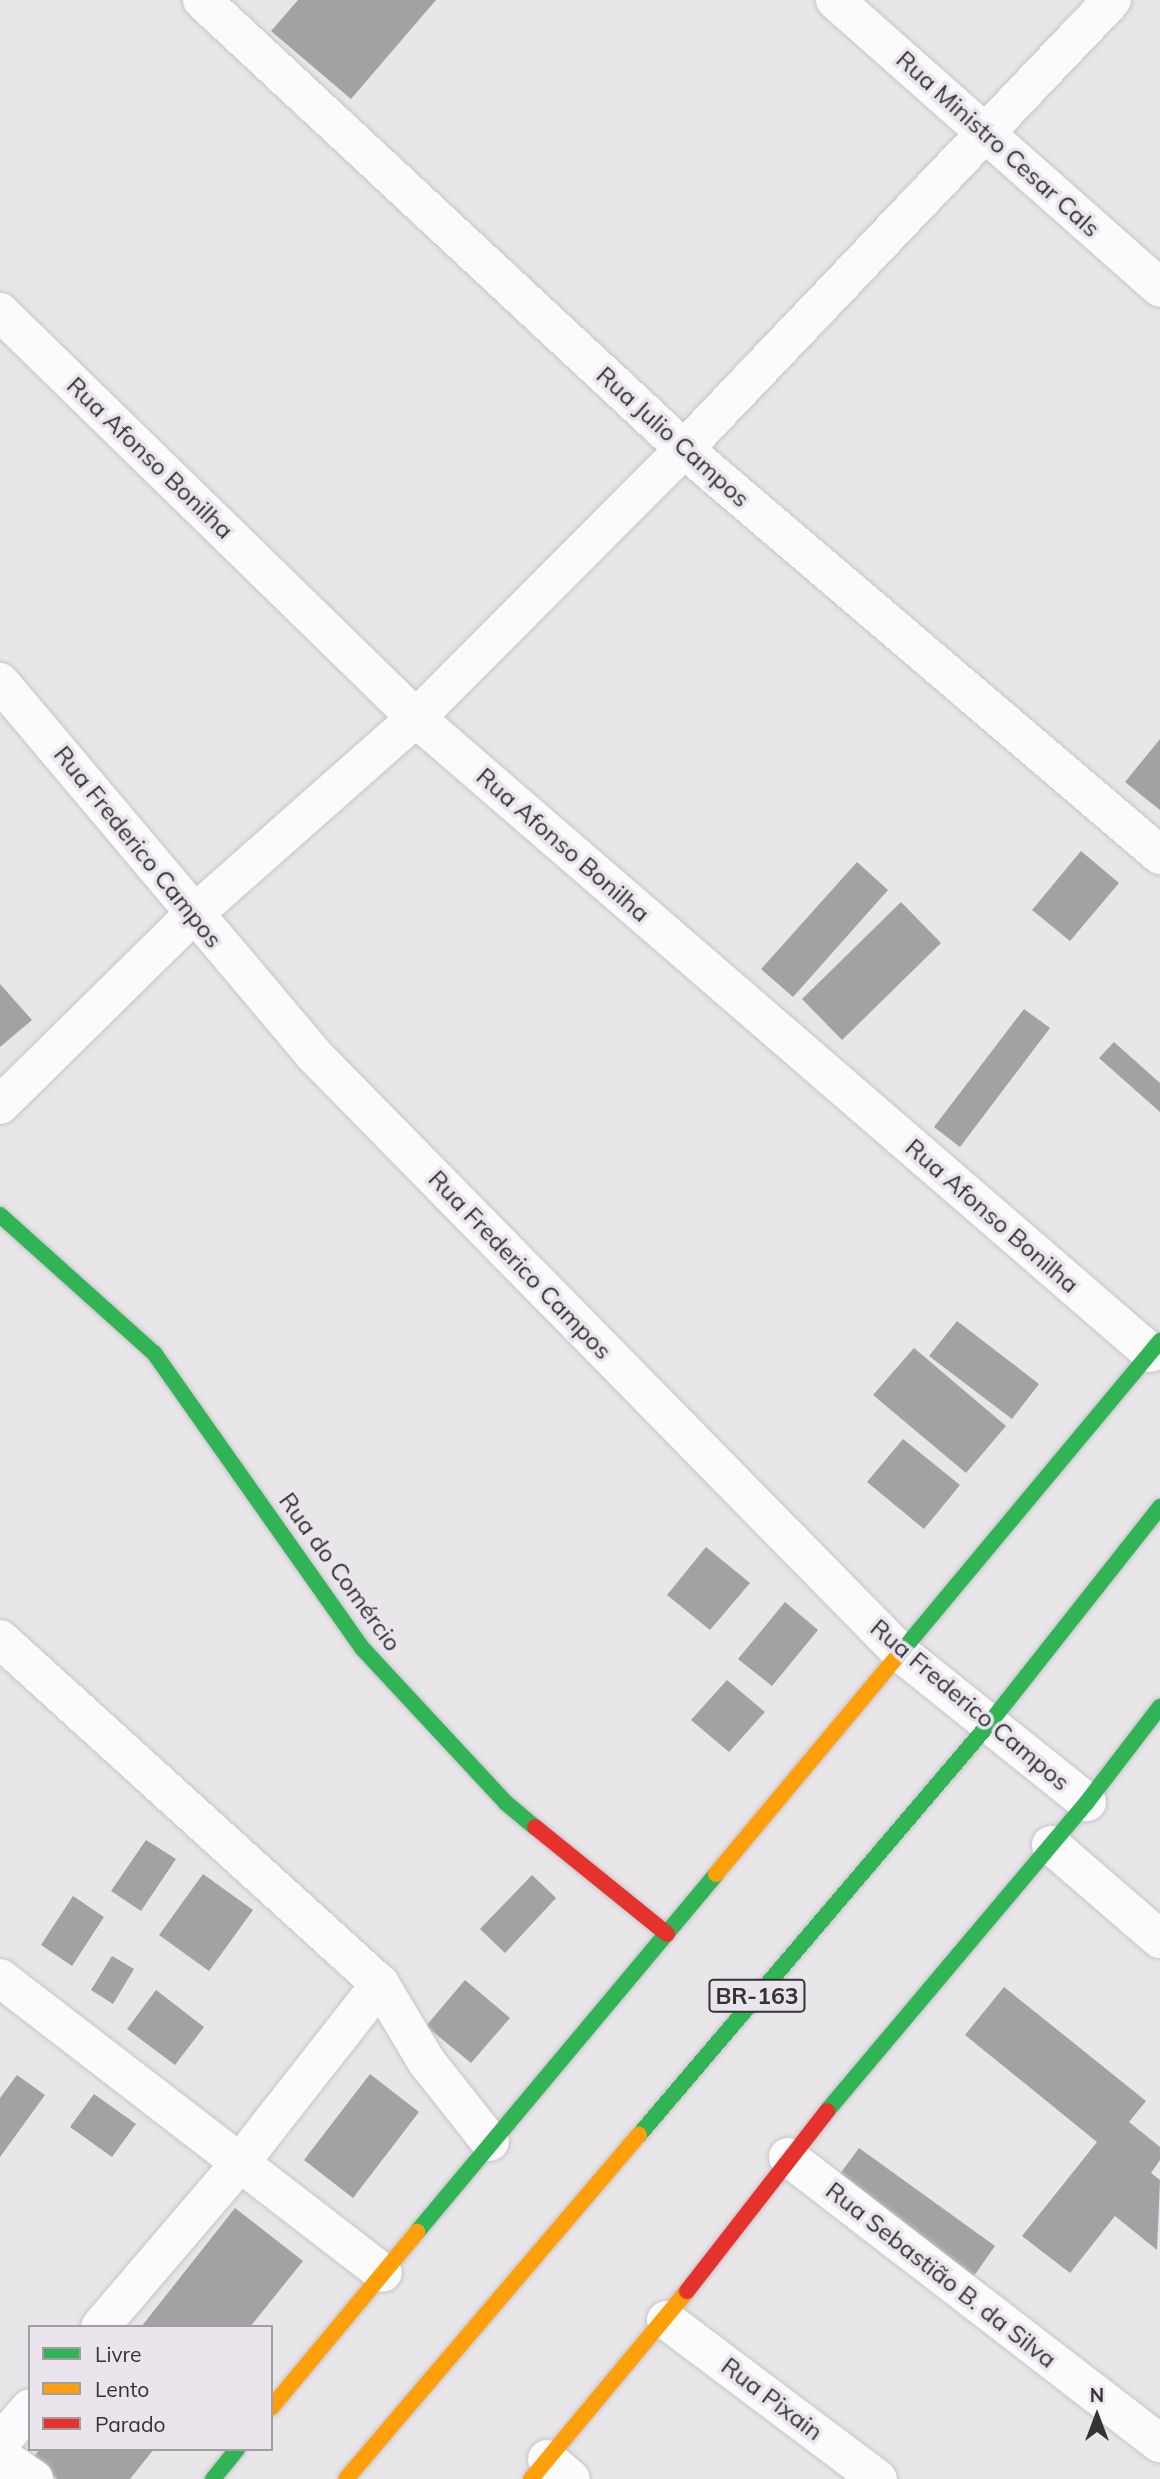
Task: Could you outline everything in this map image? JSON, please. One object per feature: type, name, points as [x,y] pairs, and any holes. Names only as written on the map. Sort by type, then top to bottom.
[{"type":"main road","name":"Rua do Comércio","points":[[0,1215],[154,1353],[363,1649],[506,1803],[667,1934]]},
{"type":"main road","points":[[273,2406],[490,2142],[902,1654],[1155,1347]]},
{"type":"main road","name":"BR-163","points":[[346,2479],[989,1725],[1160,1507]]},
{"type":"main road","points":[[549,2472],[788,2157],[1087,1802],[1160,1707]]},
{"type":"main road","points":[[213,2479],[235,2451]]},
{"type":"street","name":"Rua Julio Campos","points":[[202,0],[684,449],[1160,855]]},
{"type":"street","name":"Rua Ministro Cesar Cals","points":[[835,0],[1160,288]]},
{"type":"street","points":[[0,1105],[193,915],[416,718],[684,449],[1112,0]]},
{"type":"street","name":"Rua Afonso Bonilha","points":[[0,312],[416,718],[1155,1347]]},
{"type":"street","name":"Rua Frederico Campos","points":[[0,682],[193,915],[315,1056],[902,1654],[1087,1802]]},
{"type":"street","points":[[0,1639],[380,1983],[426,2061],[490,2142]]},
{"type":"street","points":[[1051,1844],[1160,1939]]},
{"type":"street","points":[[0,1978],[383,2273]]},
{"type":"street","points":[[102,2325],[239,2164],[380,1983]]},
{"type":"street","name":"Rua Sebastião B. da Silva","points":[[788,2157],[1160,2443]]},
{"type":"street","name":"Rua Pixain","points":[[666,2320],[878,2479]]},
{"type":"street","points":[[0,2443],[28,2410]]},
{"type":"street","points":[[0,2456],[34,2479]]},
{"type":"building","points":[[298,0],[436,0],[351,99],[271,31]]},
{"type":"building","points":[[1160,739],[1160,810],[1125,782]]},
{"type":"building","points":[[1081,851],[1119,883],[1070,941],[1032,910]]},
{"type":"building","points":[[857,862],[888,890],[793,997],[761,969]]},
{"type":"building","points":[[901,902],[941,943],[842,1040],[802,999]]},
{"type":"building","points":[[0,984],[32,1020],[0,1047]]},
{"type":"building","points":[[1024,1009],[1050,1028],[960,1147],[934,1127]]},
{"type":"building","points":[[1114,1042],[1160,1083],[1160,1112],[1099,1058]]},
{"type":"building","points":[[957,1321],[1039,1384],[1012,1419],[929,1356]]},
{"type":"building","points":[[914,1348],[1006,1426],[966,1473],[873,1395]]},
{"type":"building","points":[[903,1439],[960,1485],[924,1529],[867,1482]]},
{"type":"building","points":[[706,1547],[750,1583],[710,1630],[667,1595]]},
{"type":"building","points":[[785,1602],[818,1630],[772,1686],[738,1659]]},
{"type":"building","points":[[727,1680],[765,1712],[729,1752],[691,1720]]},
{"type":"building","points":[[146,1840],[176,1859],[141,1911],[111,1891]]},
{"type":"building","points":[[203,1874],[253,1910],[209,1971],[159,1935]]},
{"type":"building","points":[[532,1875],[556,1898],[505,1953],[480,1929]]},
{"type":"building","points":[[73,1896],[104,1917],[72,1966],[41,1945]]},
{"type":"building","points":[[112,1956],[134,1969],[113,2004],[91,1990]]},
{"type":"building","points":[[465,1980],[510,2018],[471,2063],[426,2026]]},
{"type":"building","points":[[1004,1987],[1146,2101],[1129,2122],[1160,2147],[1160,2160],[1151,2173],[1160,2180],[1157,2250],[1115,2216],[1070,2273],[1022,2236],[1097,2142],[965,2035]]},
{"type":"building","points":[[156,1990],[204,2027],[175,2065],[127,2029]]},
{"type":"building","points":[[370,2074],[419,2112],[353,2198],[304,2160]]},
{"type":"building","points":[[17,2075],[45,2095],[0,2157],[0,2098]]},
{"type":"building","points":[[94,2094],[136,2124],[112,2157],[70,2127]]},
{"type":"building","points":[[859,2148],[995,2246],[971,2280],[834,2182]]},
{"type":"building","points":[[235,2208],[303,2261],[252,2325],[143,2325]]},
{"type":"building","points":[[38,2451],[152,2451],[130,2479],[57,2479],[32,2459]]},
{"type":"traffic: fast","points":[[0,1215],[154,1353],[363,1649],[506,1803],[535,1827]]},
{"type":"traffic: fast","points":[[896,1658],[1160,1341]]},
{"type":"traffic: fast","points":[[639,2135],[988,1725],[1160,1507]]},
{"type":"traffic: fast","points":[[827,2111],[1087,1802],[1160,1707]]},
{"type":"traffic: fast","points":[[417,2232],[716,1874]]},
{"type":"traffic: fast","points":[[213,2479],[235,2451]]},
{"type":"traffic: slow","points":[[716,1874],[896,1658]]},
{"type":"traffic: slow","points":[[346,2479],[639,2135]]},
{"type":"traffic: slow","points":[[273,2406],[417,2232]]},
{"type":"traffic: slow","points":[[531,2479],[687,2291]]},
{"type":"traffic: jam","points":[[535,1827],[667,1934]]},
{"type":"traffic: jam","points":[[687,2291],[827,2111]]}]
